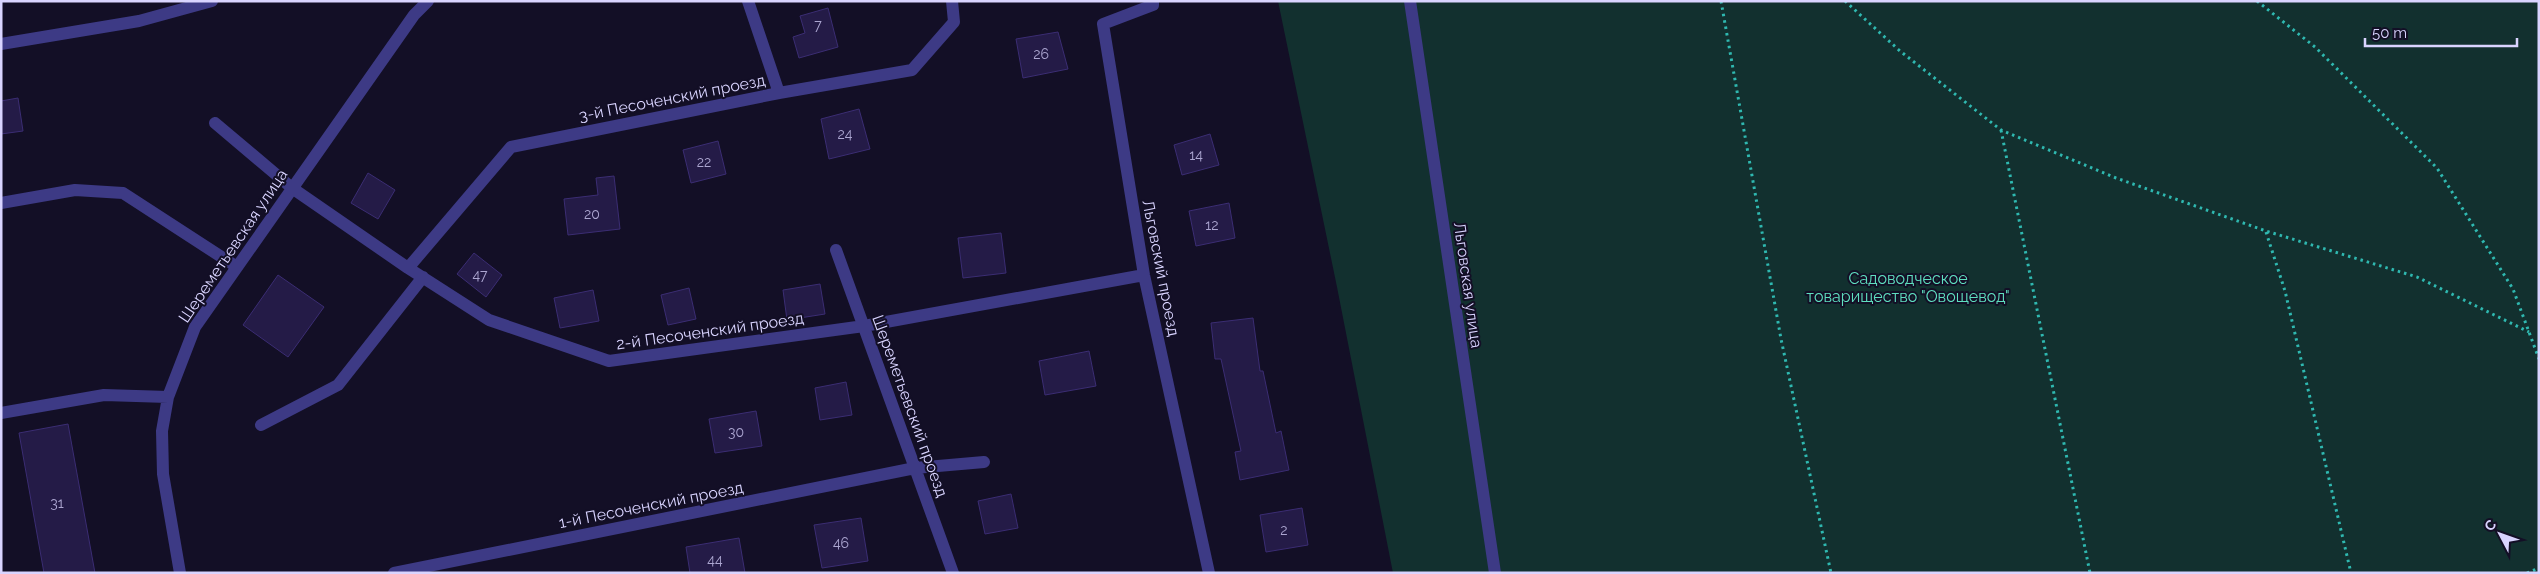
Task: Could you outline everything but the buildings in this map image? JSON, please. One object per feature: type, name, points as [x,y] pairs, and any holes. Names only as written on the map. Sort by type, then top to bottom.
[{"type":"street","points":[[1,44],[139,21],[212,1]]},
{"type":"street","name":"Шереметьевская улица","points":[[180,573],[162,474],[162,431],[168,397],[195,327],[414,15],[428,1]]},
{"type":"street","points":[[748,1],[780,93]]},
{"type":"street","name":"3-й Песоченский проезд","points":[[408,268],[511,147],[780,93],[912,70],[954,22],[952,1]]},
{"type":"street","name":"Льговский проезд","points":[[1153,1],[1153,5],[1103,24],[1144,275],[1209,573]]},
{"type":"street","name":"Льговская улица","points":[[1410,1],[1495,573]]},
{"type":"street","name":"2-й Песоченский проезд","points":[[215,123],[292,188],[408,268],[489,320],[609,361],[864,326],[1144,275]]},
{"type":"street","points":[[1,203],[75,190],[123,193],[237,267]]},
{"type":"street","name":"Шереметьевский проезд","points":[[836,250],[953,573]]},
{"type":"street","points":[[261,425],[338,385],[423,277]]},
{"type":"street","points":[[1,414],[104,395],[168,397]]},
{"type":"street","name":"1-й Песоченский проезд","points":[[394,573],[915,468],[984,462]]},
{"type":"path","points":[[1721,1],[1781,339],[1831,573]]},
{"type":"path","points":[[1845,1],[1900,51],[2001,130],[2116,178],[2266,231],[2416,277],[2529,332]]},
{"type":"path","points":[[2257,1],[2315,47],[2438,168],[2513,289],[2539,359]]},
{"type":"path","points":[[2001,130],[2090,573]]},
{"type":"path","points":[[2266,231],[2285,291],[2351,573]]},
{"type":"path","points":[[2527,573],[2539,568]]},
{"type":"green space","name":"Садоводческое товарищество \"Овощевод\"","points":[[1278,1],[2539,1],[2539,573],[1393,573]]}]
